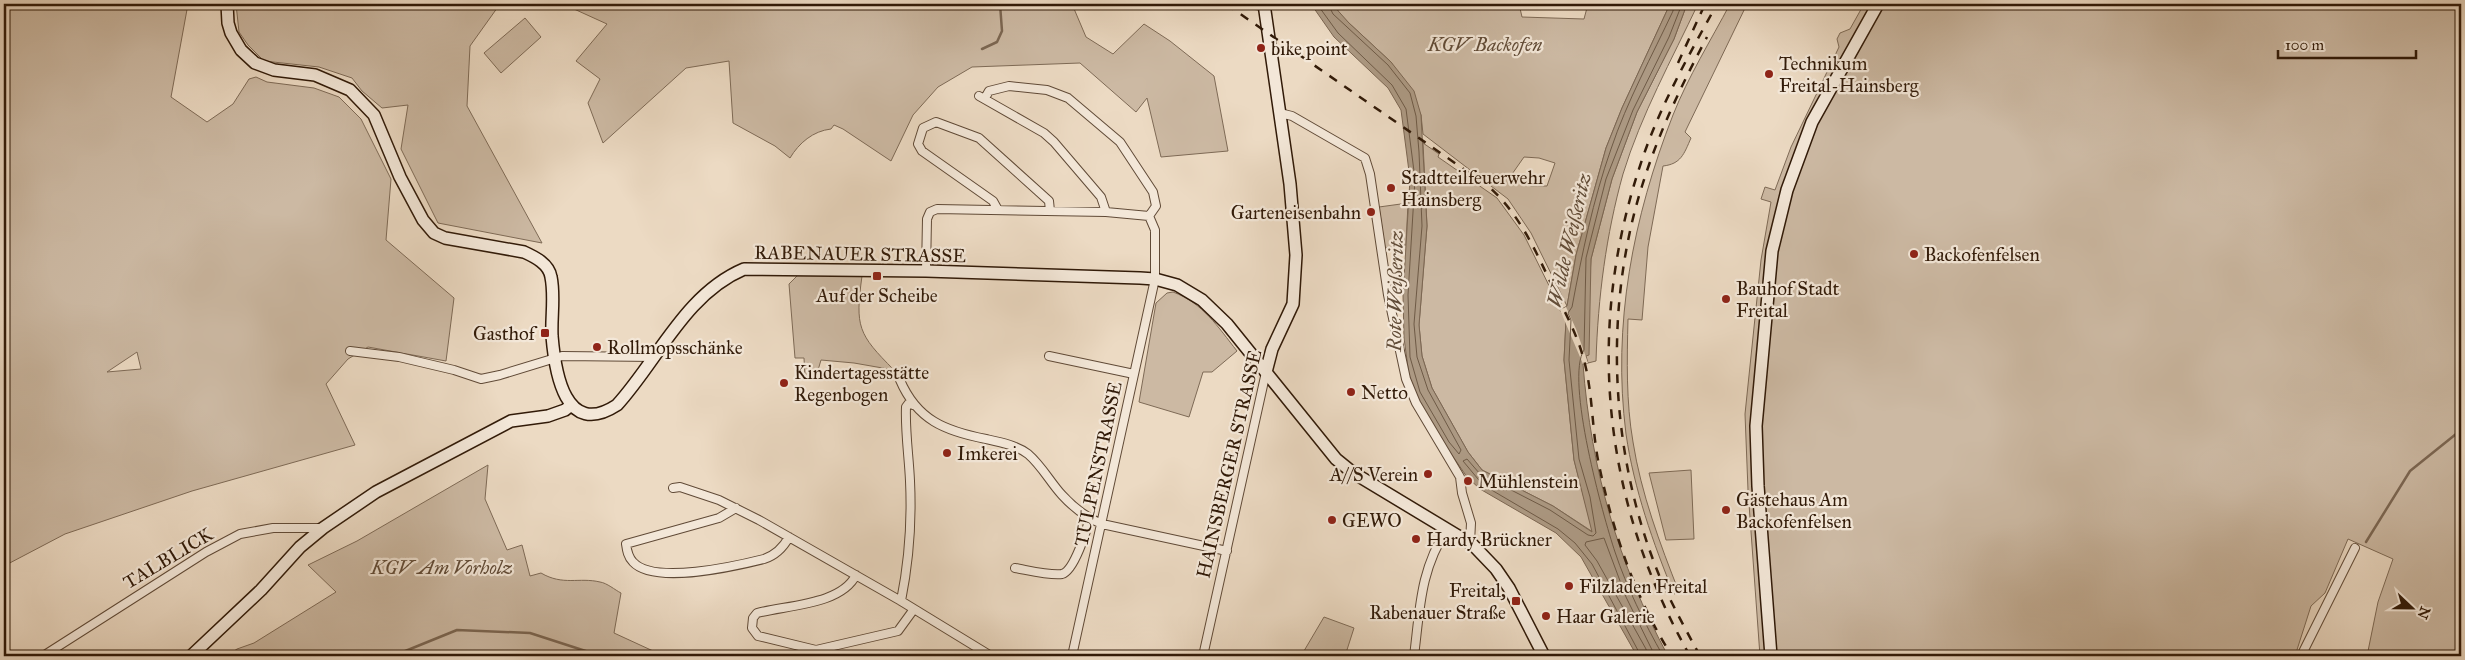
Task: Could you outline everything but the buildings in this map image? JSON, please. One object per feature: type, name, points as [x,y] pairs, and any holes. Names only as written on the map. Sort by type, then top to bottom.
[{"type":"main road","points":[[191,656],[261,590],[288,559],[323,528],[403,476],[511,420],[548,416],[565,410],[570,406],[564,397],[555,357],[551,276],[546,266],[524,252],[445,238],[434,233],[423,220],[400,177],[374,115],[350,90],[315,75],[264,68],[246,54],[228,23],[227,4]]},
{"type":"main road","points":[[1771,656],[1758,486],[1756,426],[1772,251],[1787,190],[1812,122],[1878,4]]},
{"type":"main road","name":"HAINSBERGER STRASSE","points":[[1264,5],[1296,229],[1295,281],[1292,304],[1272,350],[1266,372]]},
{"type":"main road","name":"RABENAUER STRASSE","points":[[570,406],[580,412],[589,414],[608,411],[623,398],[691,309],[710,289],[727,276],[744,269],[926,271],[1155,279],[1185,289],[1207,304],[1227,324],[1317,437],[1352,472],[1470,543],[1490,563],[1509,588],[1544,656]]},
{"type":"street","points":[[1247,4],[1264,5]]},
{"type":"street","points":[[1106,212],[1101,197],[1054,142],[982,97],[989,92],[1009,86],[1047,90],[1068,98],[1120,142],[1153,192],[1156,206],[1149,216]]},
{"type":"street","points":[[1280,113],[1292,116],[1365,158],[1370,174],[1398,347],[1406,379],[1416,403],[1460,477],[1462,494],[1471,523],[1470,543]]},
{"type":"street","points":[[998,210],[993,201],[922,150],[918,144],[923,128],[936,122],[979,138],[1049,201],[1050,211]]},
{"type":"street","points":[[926,271],[926,233],[930,212],[937,209],[1106,212],[1149,216]]},
{"type":"street","points":[[1149,216],[1155,230],[1155,279]]},
{"type":"street","name":"TULPENSTRASSE","points":[[1072,656],[1155,279]]},
{"type":"street","points":[[350,351],[399,357],[454,370],[481,379],[500,375],[555,357],[655,357]]},
{"type":"street","points":[[1049,356],[1134,374]]},
{"type":"street","name":"HAINSBERGER STRASSE","points":[[1203,656],[1266,372]]},
{"type":"street","points":[[900,380],[913,404],[946,429],[1002,442],[1028,454],[1062,496],[1089,519],[1102,524],[1227,552]]},
{"type":"street","points":[[901,600],[907,573],[910,541],[910,484],[906,407],[909,403],[913,404]]},
{"type":"street","points":[[673,488],[680,487],[736,508],[901,600],[991,656]]},
{"type":"street","points":[[736,508],[719,518],[626,544],[628,556],[643,569],[689,574],[774,556],[789,537]]},
{"type":"street","points":[[1015,568],[1062,574],[1067,571],[1075,558],[1089,519]]},
{"type":"street","name":"TALBLICK","points":[[43,656],[206,552],[240,534],[273,528],[323,528]]},
{"type":"street","points":[[1414,656],[1423,582],[1431,556],[1448,529]]},
{"type":"street","points":[[2301,656],[2355,548]]},
{"type":"street","points":[[856,575],[851,584],[836,596],[757,613],[753,618],[752,628],[758,636],[816,650],[898,631],[914,608]]},
{"type":"green space","points":[[4,4],[188,4],[171,97],[207,122],[233,104],[249,79],[256,77],[267,82],[314,88],[339,97],[361,119],[391,179],[386,240],[454,298],[446,361],[368,347],[348,359],[326,384],[355,445],[192,491],[65,534],[4,566]],"holes":[[[137,352],[141,369],[107,372]]]},
{"type":"green space","points":[[236,4],[500,4],[470,46],[467,106],[542,243],[438,223],[401,149],[408,105],[382,108],[362,91],[352,78],[319,67],[264,61],[248,45],[239,32]]},
{"type":"green space","points":[[563,4],[1072,4],[1086,37],[1113,54],[1144,24],[1170,41],[1214,76],[1228,151],[1161,157],[1147,98],[1136,112],[1080,63],[972,67],[938,87],[913,115],[891,161],[834,125],[831,129],[812,135],[798,147],[790,158],[775,146],[733,123],[729,61],[686,68],[603,143],[588,103],[600,79],[576,61],[607,24]]},
{"type":"green space","name":"KGV Backofen","points":[[1351,4],[1519,4],[1522,17],[1584,19],[1588,4],[1670,4],[1622,108],[1606,148],[1576,255],[1567,306],[1531,233],[1508,199],[1423,134],[1421,115],[1391,62],[1336,11]],"holes":[[[1524,157],[1539,158],[1555,163],[1547,186],[1531,186],[1510,177]]]},
{"type":"green space","points":[[1687,4],[1698,4],[1648,109],[1623,174],[1604,266],[1596,361],[1588,363],[1585,356],[1591,259],[1612,179],[1637,112],[1674,39]]},
{"type":"green space","points":[[1730,4],[1747,4],[1685,132],[1691,138],[1686,149],[1674,163],[1663,166],[1648,247],[1642,320],[1628,319],[1628,396],[1636,461],[1658,537],[1679,592],[1674,594],[1645,516],[1629,455],[1622,393],[1624,312],[1637,232],[1659,154],[1673,115],[1686,87]]},
{"type":"green space","points":[[1864,4],[2461,4],[2461,656],[2367,656],[2378,602],[2393,559],[2348,539],[2325,593],[2311,606],[2295,656],[1760,656],[1748,490],[1745,414],[1761,260],[1771,202],[1761,199],[1765,187],[1775,190],[1791,147],[1839,47],[1837,39],[1840,33],[1850,29]]},
{"type":"green space","points":[[525,18],[541,37],[501,73],[484,53]]},
{"type":"green space","points":[[1423,143],[1439,154],[1438,157],[1497,198],[1524,235],[1566,320],[1564,360],[1574,460],[1593,532],[1553,506],[1482,470],[1468,452],[1432,388],[1422,356],[1419,325],[1427,226]]},
{"type":"green space","points":[[1408,203],[1406,245],[1385,248],[1379,207]]},
{"type":"green space","points":[[798,275],[862,276],[859,307],[862,329],[873,347],[894,370],[854,363],[821,360],[816,377],[805,378],[804,358],[795,358],[789,284]]},
{"type":"green space","points":[[1173,292],[1193,302],[1201,309],[1237,351],[1212,372],[1203,372],[1189,417],[1139,402],[1156,303],[1167,293]]},
{"type":"green space","name":"KGV Am Vorholz","points":[[488,465],[485,499],[507,550],[522,545],[530,576],[541,573],[557,579],[592,581],[611,587],[621,593],[614,633],[664,656],[227,656],[237,649],[254,643],[336,592],[308,565],[357,541]]},
{"type":"green space","points":[[1691,470],[1694,539],[1666,540],[1649,473]]},
{"type":"green space","points":[[1324,617],[1354,628],[1345,656],[1301,656]]},
{"type":"water","points":[[1311,4],[1332,4],[1349,23],[1391,62],[1414,91],[1421,115],[1427,226],[1419,325],[1422,356],[1432,388],[1468,452],[1482,470],[1553,506],[1592,532],[1574,460],[1564,360],[1566,320],[1560,310],[1567,306],[1576,255],[1606,148],[1622,108],[1670,4],[1687,4],[1674,39],[1637,112],[1612,179],[1591,259],[1589,355],[1586,356],[1588,363],[1583,364],[1593,441],[1610,515],[1621,551],[1635,586],[1668,656],[1637,656],[1581,557],[1556,533],[1480,489],[1467,477],[1445,445],[1415,394],[1409,375],[1404,338],[1403,295],[1410,179],[1401,110],[1388,88],[1334,37]]},
{"type":"pier","points":[[1566,307],[1588,363],[1583,364],[1560,310]]},
{"type":"waterway","points":[[982,49],[997,42],[1002,31],[1000,4]]},
{"type":"waterway","points":[[2366,542],[2410,471],[2461,430]]},
{"type":"waterway","points":[[393,656],[457,630],[530,633],[601,656]]},
{"type":"railway","points":[[1226,4],[1488,186],[1500,197],[1519,222],[1542,264],[1579,346],[1588,376],[1599,465],[1618,540],[1636,588],[1672,656]]},
{"type":"railway","points":[[1678,63],[1705,4]]},
{"type":"railway","points":[[1690,656],[1660,597],[1637,537],[1621,475],[1611,412],[1609,349],[1613,285],[1624,221],[1643,157],[1667,98],[1717,4]]},
{"type":"railway","points":[[1700,656],[1659,575],[1643,529],[1630,481],[1622,432],[1617,332],[1621,282],[1630,233],[1642,186],[1655,147],[1671,110],[1707,37]]},
{"type":"place","name":"bike point","points":[[1261,48]]},
{"type":"place","name":"Technikum Freital-Hainsberg","points":[[1769,74]]},
{"type":"place","name":"Stadtteilfeuerwehr Hainsberg","points":[[1391,188]]},
{"type":"place","name":"Garteneisenbahn","points":[[1371,212]]},
{"type":"place","name":"Backofenfelsen","points":[[1914,254]]},
{"type":"place","name":"Auf der Scheibe","points":[[877,276]]},
{"type":"place","name":"Bauhof Stadt Freital","points":[[1726,299]]},
{"type":"place","name":"Gasthof","points":[[545,333]]},
{"type":"place","name":"Rollmopsschänke","points":[[597,347]]},
{"type":"place","name":"Kindertagesstätte Regenbogen","points":[[784,383]]},
{"type":"place","name":"Netto","points":[[1351,392]]},
{"type":"place","name":"Imkerei","points":[[947,453]]},
{"type":"place","name":"A//S Verein","points":[[1428,474]]},
{"type":"place","name":"Mühlenstein","points":[[1468,481]]},
{"type":"place","name":"Gästehaus Am Backofenfelsen","points":[[1726,510]]},
{"type":"place","name":"GEWO","points":[[1332,520]]},
{"type":"place","name":"Hardy Brückner","points":[[1416,539]]},
{"type":"place","name":"Filzladen Freital","points":[[1569,586]]},
{"type":"place","name":"Freital, Rabenauer Straße","points":[[1516,601]]},
{"type":"place","name":"Haar Galerie","points":[[1546,616]]},
{"type":"water label","name":"Wilde Weißeritz","points":[[1569,240]]},
{"type":"water label","name":"Rote Weißeritz","points":[[1395,291]]}]
